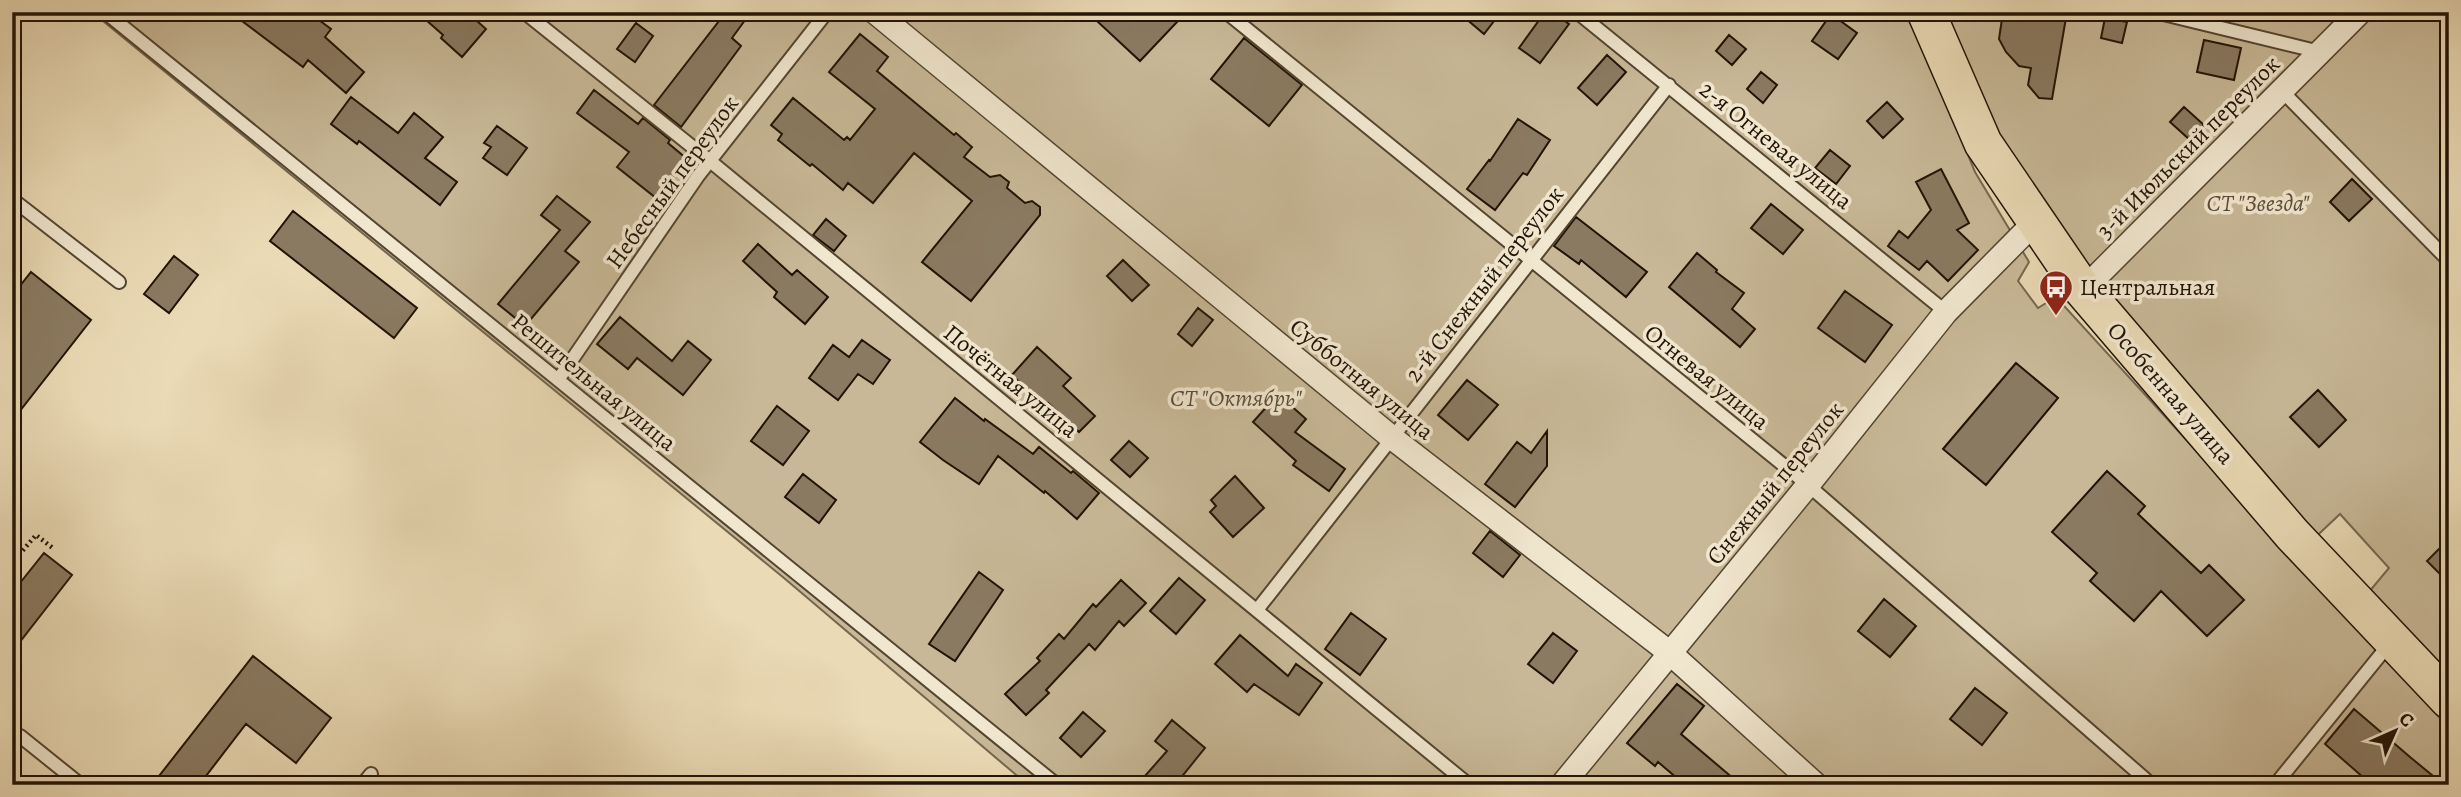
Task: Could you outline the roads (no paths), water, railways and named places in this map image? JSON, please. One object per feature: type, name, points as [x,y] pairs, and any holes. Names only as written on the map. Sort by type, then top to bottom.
[{"type":"main road","name":"Особенная улица","points":[[1926,12],[1983,143],[2083,290],[2283,523],[2449,700]]},
{"type":"street","name":"Субботняя улица","points":[[875,12],[1391,437],[1670,653],[1816,785]]},
{"type":"street","name":"3-й Июльский переулок","points":[[2083,290],[2360,12]]},
{"type":"street","name":"Снежный переулок","points":[[1562,785],[1946,312],[2036,221]]},
{"type":"lane","name":"Решительная улица","points":[[105,12],[1057,785]]},
{"type":"lane","name":"Почётная улица","points":[[524,12],[710,161],[1469,785]]},
{"type":"lane","name":"Небесный переулок","points":[[558,380],[710,161],[827,12]]},
{"type":"lane","name":"Огневая улица","points":[[1226,12],[1808,485],[2152,785]]},
{"type":"lane","name":"2-я Огневая улица","points":[[1577,12],[1946,312]]},
{"type":"lane","points":[[2155,12],[2320,52]]},
{"type":"lane","name":"2-й Снежный переулок","points":[[1257,610],[1669,85]]},
{"type":"lane","points":[[2282,91],[2449,261]]},
{"type":"lane","points":[[12,199],[119,282]]},
{"type":"lane","points":[[2275,785],[2392,640]]},
{"type":"lane","points":[[12,746],[20,736],[81,785]]},
{"type":"lane","points":[[362,785],[371,774]]},
{"type":"place","name":"Центральная","points":[[2056,317]]},
{"type":"park label","name":"СТ \"Звезда\"","points":[[2258,203]]},
{"type":"park label","name":"СТ \"Октябрь\"","points":[[1236,398]]}]
